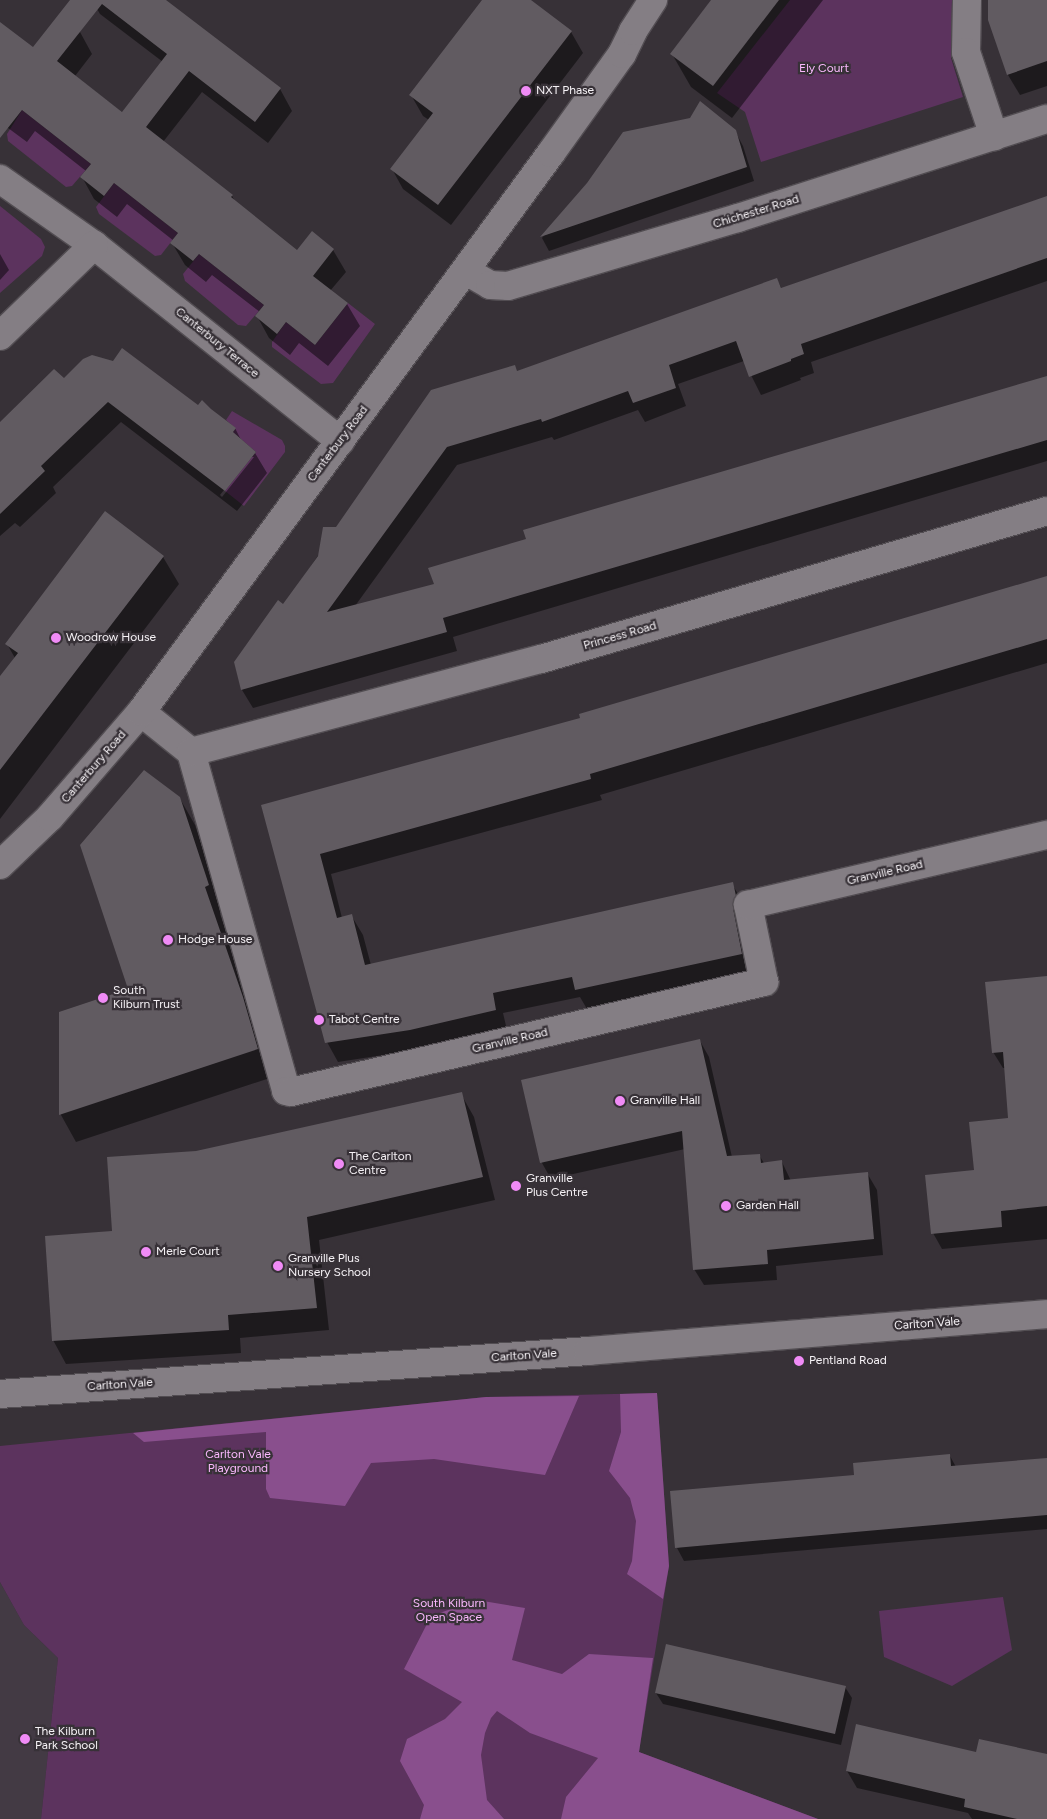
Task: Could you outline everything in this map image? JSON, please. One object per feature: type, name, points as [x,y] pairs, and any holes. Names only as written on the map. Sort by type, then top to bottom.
[{"type":"street","points":[[967,0],[966,52],[994,136]]},
{"type":"street","name":"Canterbury Road","points":[[0,865],[50,817],[142,712],[622,54],[633,30],[652,2]]},
{"type":"street","name":"Chichester Road","points":[[466,270],[490,285],[508,286],[738,218],[1047,119]]},
{"type":"street","name":"Canterbury Terrace","points":[[0,179],[94,244],[340,441]]},
{"type":"street","points":[[0,336],[94,244]]},
{"type":"street","name":"Princess Road","points":[[190,752],[541,659],[1047,511]]},
{"type":"street","points":[[142,712],[190,752]]},
{"type":"street","name":"Granville Road","points":[[190,752],[286,1091],[292,1092],[764,982],[748,905],[1047,835]]},
{"type":"street","name":"Carlton Vale","points":[[0,1394],[568,1353],[1047,1314]]},
{"type":"shaded area","name":"The Kilburn Park School","points":[[0,1582],[24,1625],[58,1658],[41,1819],[0,1819]]},
{"type":"green space","name":"Ely Court","points":[[790,0],[952,0],[951,58],[963,97],[761,162],[745,112],[717,93]]},
{"type":"green space","points":[[22,110],[91,164],[72,186],[66,187],[8,141],[7,134]]},
{"type":"green space","points":[[114,183],[178,233],[161,255],[155,256],[99,214],[96,207]]},
{"type":"green space","points":[[0,206],[41,239],[45,247],[42,256],[0,293]]},
{"type":"green space","points":[[199,254],[264,305],[246,326],[238,325],[185,281],[183,274]]},
{"type":"green space","points":[[348,303],[375,324],[333,383],[321,384],[272,347],[272,342],[286,322],[315,345]]},
{"type":"green space","points":[[232,411],[282,440],[285,446],[285,452],[244,506],[225,491],[256,452],[233,432],[235,428],[226,420]]},
{"type":"green space","name":"South Kilburn Open Space","points":[[657,1393],[669,1566],[639,1752],[818,1819],[41,1819],[58,1658],[24,1625],[0,1582],[0,1446],[486,1397]]},
{"type":"green space","points":[[657,1393],[669,1566],[663,1599],[627,1574],[632,1561],[636,1521],[630,1498],[609,1471],[621,1432],[620,1394]]},
{"type":"green space","points":[[579,1396],[545,1475],[434,1459],[371,1463],[345,1506],[270,1498],[266,1489],[266,1432],[144,1442],[133,1433],[486,1397]]},
{"type":"green space","points":[[1003,1597],[1012,1650],[952,1686],[884,1657],[879,1611]]},
{"type":"green space","points":[[477,1600],[525,1608],[512,1660],[562,1674],[589,1654],[653,1658],[639,1752],[818,1819],[561,1819],[566,1797],[598,1758],[530,1733],[497,1711],[491,1718],[485,1733],[481,1755],[487,1800],[504,1819],[420,1819],[424,1805],[400,1761],[407,1739],[445,1719],[462,1702],[404,1669],[431,1616]]},
{"type":"building","points":[[70,0],[166,0],[281,88],[255,122],[189,71],[146,127],[233,195],[231,197],[297,250],[312,231],[334,249],[313,276],[348,303],[315,345],[286,322],[277,334],[255,316],[264,305],[199,254],[193,261],[170,243],[178,233],[114,183],[104,196],[80,177],[91,164],[22,110],[0,138],[0,22],[33,47]],"holes":[[[102,4],[167,54],[122,112],[57,61]]]},
{"type":"building","points":[[482,0],[531,0],[572,31],[438,205],[390,169],[433,113],[409,95]]},
{"type":"building","points":[[711,0],[779,0],[713,86],[670,54]]},
{"type":"building","points":[[988,0],[1047,0],[1047,61],[1007,75],[988,20]]},
{"type":"building","points":[[700,101],[736,130],[747,167],[540,237],[587,183],[623,132],[690,118]]},
{"type":"building","points":[[1047,196],[1047,258],[801,344],[804,354],[749,377],[736,341],[669,365],[676,388],[633,403],[628,391],[542,422],[541,419],[447,447],[327,612],[434,584],[428,568],[526,539],[523,530],[1047,376],[1047,440],[443,618],[447,632],[241,690],[234,662],[278,600],[283,604],[318,556],[323,527],[336,527],[431,390],[515,365],[517,371],[777,278],[781,288]]},
{"type":"building","points":[[122,348],[198,405],[202,400],[236,428],[233,432],[256,452],[225,491],[108,402],[41,466],[45,471],[0,514],[0,422],[54,369],[64,378],[83,359],[92,355],[113,361]]},
{"type":"building","name":"Woodrow House","points":[[105,511],[164,556],[0,770],[0,676],[18,653],[5,644]]},
{"type":"building","points":[[1047,576],[1047,639],[590,774],[591,779],[320,854],[337,918],[352,914],[365,965],[733,882],[736,896],[733,908],[742,954],[575,990],[572,977],[493,993],[496,1010],[410,1030],[325,1043],[261,805],[580,718],[579,714]]},
{"type":"building","name":"Hodge House","points":[[144,770],[180,797],[209,885],[205,887],[243,997],[258,1049],[59,1115],[59,1012],[128,989],[80,845]]},
{"type":"building","points":[[1047,976],[1047,1206],[1001,1211],[1002,1227],[931,1234],[925,1175],[974,1170],[969,1122],[1008,1118],[1003,1052],[992,1053],[985,982]]},
{"type":"building","points":[[700,1039],[727,1156],[760,1154],[761,1163],[782,1160],[784,1180],[868,1172],[874,1239],[767,1250],[768,1264],[693,1270],[682,1131],[540,1163],[521,1080]]},
{"type":"building","points":[[462,1092],[483,1177],[307,1217],[317,1308],[228,1315],[229,1330],[52,1341],[45,1236],[112,1231],[107,1157],[196,1151]]},
{"type":"building","points":[[950,1454],[951,1466],[1047,1458],[1047,1515],[675,1548],[670,1491],[854,1475],[853,1463]]},
{"type":"building","points":[[666,1644],[846,1686],[835,1734],[655,1693]]},
{"type":"building","points":[[856,1724],[976,1752],[979,1739],[1047,1754],[1047,1819],[1017,1819],[964,1807],[965,1799],[846,1771]]},
{"type":"place","name":"NXT Phase","points":[[526,91]]},
{"type":"place","name":"Woodrow House","points":[[56,638]]},
{"type":"place","name":"Hodge House","points":[[168,940]]},
{"type":"place","name":"South Kilburn Trust","points":[[103,998]]},
{"type":"place","name":"Tabot Centre","points":[[319,1020]]},
{"type":"place","name":"Granville Hall","points":[[620,1101]]},
{"type":"place","name":"The Carlton Centre","points":[[339,1164]]},
{"type":"place","name":"Granville Plus Centre","points":[[516,1186]]},
{"type":"place","name":"Garden Hall","points":[[726,1206]]},
{"type":"place","name":"Merle Court","points":[[146,1252]]},
{"type":"place","name":"Granville Plus Nursery School","points":[[278,1266]]},
{"type":"place","name":"Pentland Road","points":[[799,1361]]},
{"type":"place","name":"The Kilburn Park School","points":[[25,1739]]},
{"type":"park label","name":"Carlton Vale Playground","points":[[238,1462]]}]
